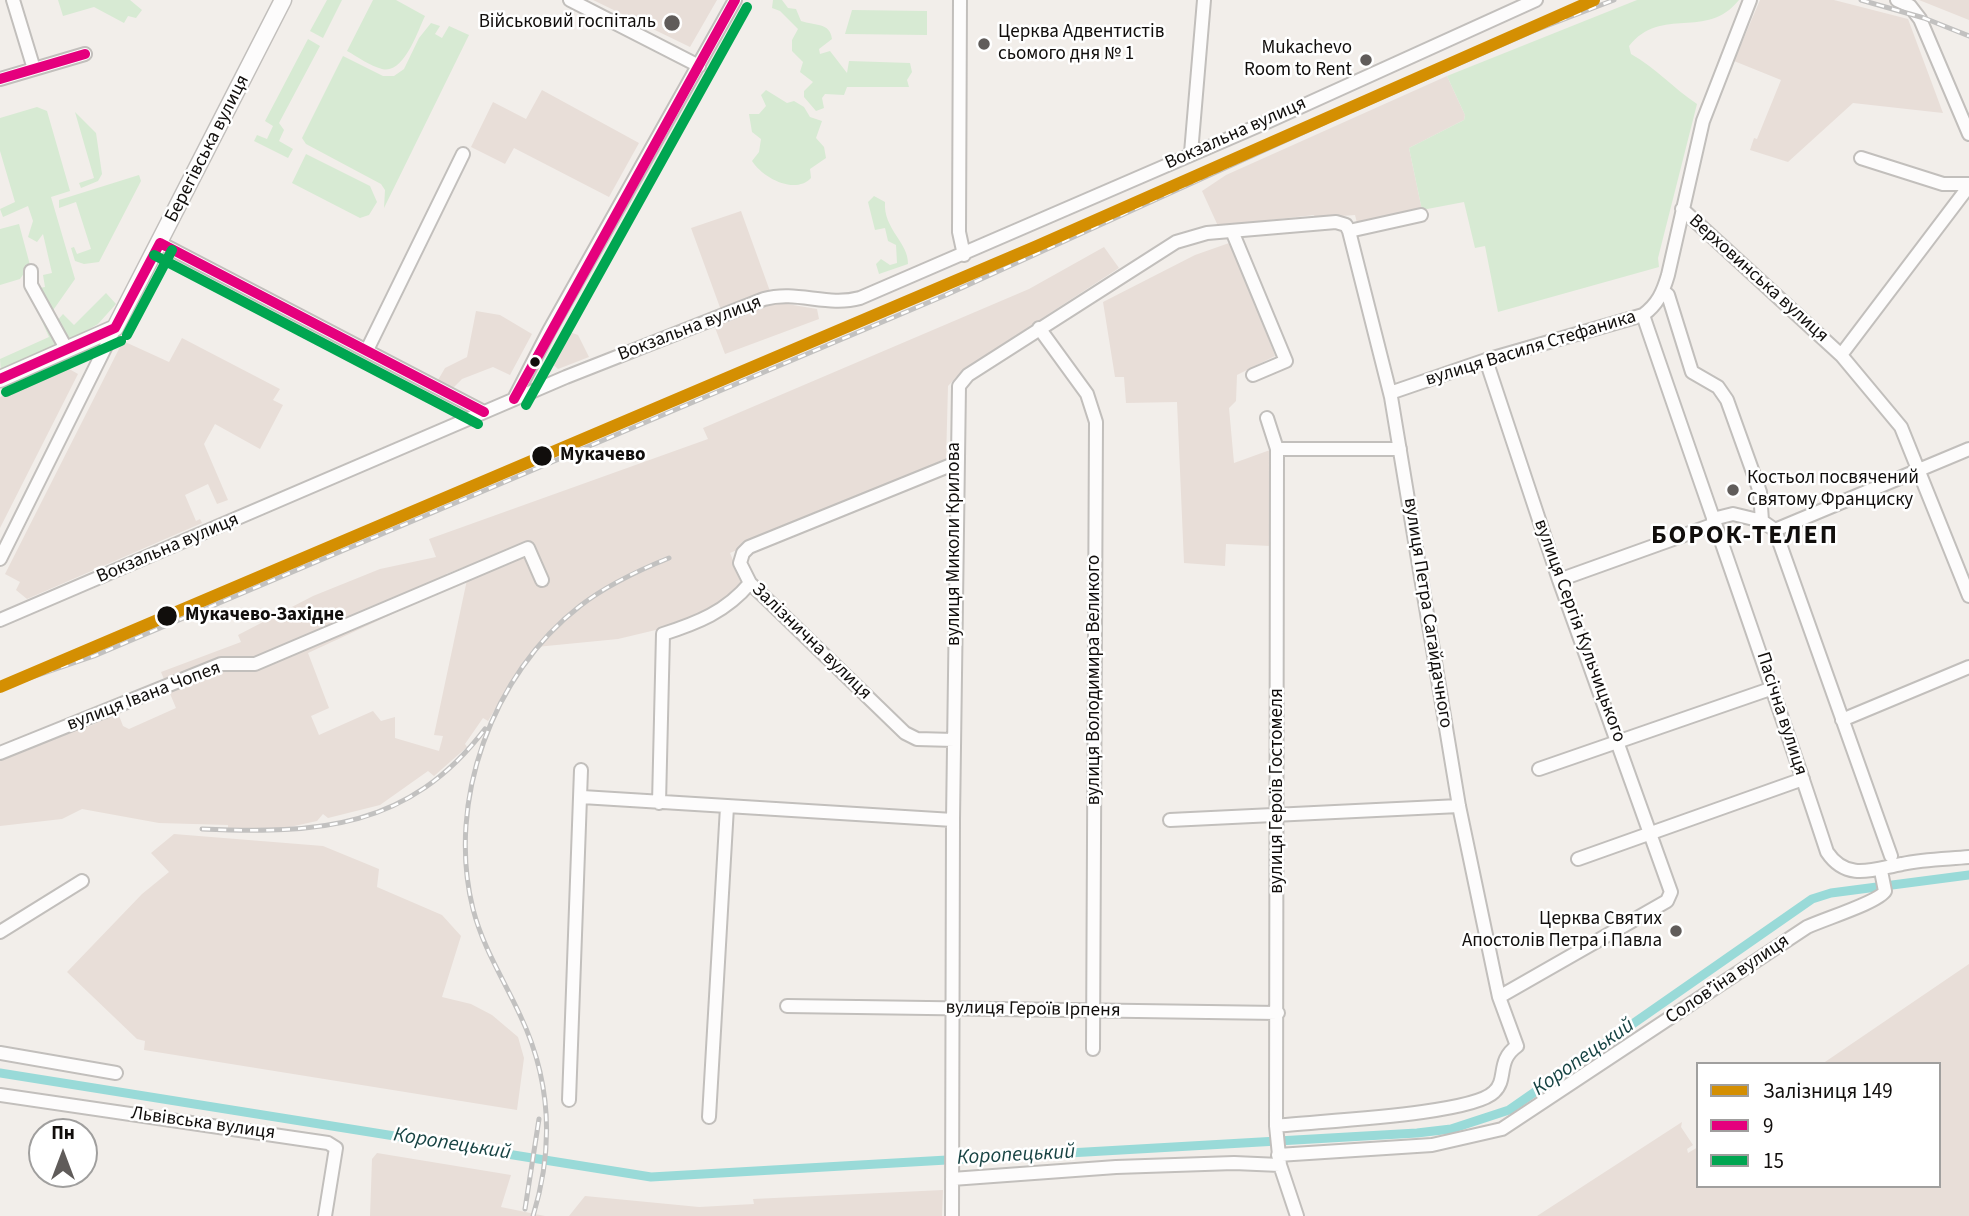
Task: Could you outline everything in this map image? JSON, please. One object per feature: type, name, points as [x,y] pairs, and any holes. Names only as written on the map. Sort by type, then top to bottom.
[{"type":"main road","name":"Берегівська вулиця","points":[[115,328],[284,0]]},
{"type":"main road","points":[[0,379],[115,328]]},
{"type":"street","points":[[13,0],[34,69]]},
{"type":"street","points":[[570,0],[699,66]]},
{"type":"street","points":[[514,399],[555,320],[735,0]]},
{"type":"street","points":[[960,0],[960,232],[964,255]]},
{"type":"street","points":[[1191,153],[1204,0]]},
{"type":"street","name":"Вокзальна вулиця","points":[[0,620],[514,399],[764,299],[788,295],[831,303],[850,301],[964,255],[1536,0]]},
{"type":"street","name":"Верховинська вулиця","points":[[1750,0],[1713,89],[1693,153],[1682,209],[1841,355],[1969,185]]},
{"type":"street","points":[[1896,0],[1910,6],[1920,19],[1969,134]]},
{"type":"street","points":[[0,79],[85,54]]},
{"type":"street","points":[[368,350],[463,154]]},
{"type":"street","name":"Верховинська вулиця","points":[[1861,159],[1943,184],[1969,185]]},
{"type":"street","name":"вулиця Василя Стефаника","points":[[1390,393],[1486,360],[1643,315],[1652,308],[1663,291],[1682,209]]},
{"type":"street","name":"вулиця Миколи Крилова","points":[[952,1216],[956,463],[959,386],[968,374],[1176,242],[1207,233],[1336,222],[1346,225],[1349,231],[1421,215]]},
{"type":"street","points":[[1232,231],[1286,361],[1253,375]]},
{"type":"street","name":"вулиця Петра Сагайдачного","points":[[1278,1145],[1443,1110],[1493,1094],[1499,1086],[1507,1053],[1517,1046],[1499,997],[1459,806],[1390,393],[1349,231]]},
{"type":"street","points":[[160,243],[484,412]]},
{"type":"street","points":[[31,271],[31,285],[66,350]]},
{"type":"street","points":[[1663,291],[1668,295],[1692,372],[1718,387],[1727,400],[1760,492],[1762,522]]},
{"type":"street","name":"Пасічна вулиця","points":[[1643,315],[1827,852],[1842,868],[1883,881]]},
{"type":"street","name":"Берегівська вулиця","points":[[0,559],[115,328]]},
{"type":"street","name":"вулиця Володимира Великого","points":[[1039,328],[1087,394],[1096,422],[1093,1049]]},
{"type":"street","points":[[1841,355],[1881,400],[1900,427],[1919,467],[1969,596]]},
{"type":"street","name":"вулиця Сергія Кульчицького","points":[[1486,360],[1559,580],[1671,886],[1667,901],[1499,997]]},
{"type":"street","name":"вулиця Героїв Гостомеля","points":[[1267,418],[1278,449],[1278,1145],[1297,1216]]},
{"type":"street","points":[[1278,449],[1400,449]]},
{"type":"street","points":[[1775,530],[1919,467],[1969,449]]},
{"type":"street","name":"Залізнична вулиця","points":[[954,740],[917,739],[905,733],[750,583],[740,564],[743,552],[749,547],[956,463]]},
{"type":"street","points":[[1559,580],[1733,514],[1762,522],[1775,530],[1891,856]]},
{"type":"street","name":"вулиця Івана Чопея","points":[[0,753],[221,664],[255,664],[528,548],[542,580]]},
{"type":"street","points":[[659,803],[663,634],[713,615],[733,602],[750,583]]},
{"type":"street","points":[[1842,720],[1969,667]]},
{"type":"street","points":[[1539,769],[1773,688]]},
{"type":"street","points":[[569,1100],[581,770]]},
{"type":"street","points":[[1577,859],[1803,779]]},
{"type":"street","points":[[582,797],[953,820]]},
{"type":"street","points":[[1170,820],[1278,817],[1459,806]]},
{"type":"street","points":[[709,1117],[727,807]]},
{"type":"street","points":[[1883,881],[1900,864],[1969,858]]},
{"type":"street","points":[[0,932],[82,881]]},
{"type":"street","name":"Соловʼїна вулиця","points":[[1278,1145],[1432,1144],[1502,1129],[1544,1104],[1807,927],[1835,913],[1871,903],[1883,881]]},
{"type":"street","name":"вулиця Героїв Ірпеня","points":[[787,1006],[1278,1013]]},
{"type":"street","points":[[0,1053],[116,1073]]},
{"type":"street","name":"Львівська вулиця","points":[[0,1095],[328,1143],[336,1149],[325,1216]]},
{"type":"street","points":[[952,1175],[1254,1163],[1278,1145]]},
{"type":"shaded area","name":"Військовий госпіталь","points":[[593,0],[717,0],[690,47]]},
{"type":"shaded area","points":[[1760,0],[1834,0],[1908,19],[1943,113],[1853,103],[1788,162],[1750,150],[1781,80],[1734,61]]},
{"type":"shaded area","points":[[1919,0],[1969,0],[1969,20]]},
{"type":"shaded area","points":[[1447,76],[1465,115],[1464,120],[1409,148],[1422,210],[1357,223],[1355,215],[1315,218],[1314,215],[1218,226],[1202,191],[1226,175]]},
{"type":"shaded area","points":[[542,90],[639,143],[609,197],[514,148],[505,164],[471,147],[493,102],[526,119]]},
{"type":"shaded area","points":[[741,211],[771,294],[722,313],[691,228]]},
{"type":"shaded area","points":[[1232,242],[1275,356],[1237,375],[1236,401],[1229,408],[1234,463],[1270,450],[1271,546],[1226,544],[1225,566],[1184,563],[1177,402],[1126,403],[1124,377],[1115,377],[1103,302],[1195,255]]},
{"type":"shaded area","points":[[1104,247],[1119,268],[963,370],[948,386],[946,461],[730,553],[743,584],[716,608],[664,628],[618,639],[536,647],[488,721],[483,718],[465,744],[467,747],[434,776],[428,771],[380,805],[328,818],[323,814],[317,821],[285,828],[228,829],[228,825],[159,823],[82,809],[62,819],[0,826],[0,760],[83,724],[88,727],[118,713],[123,726],[129,729],[176,708],[161,672],[241,642],[238,635],[313,596],[380,569],[436,557],[429,539],[708,439],[703,428],[1029,289]],"holes":[[[464,567],[468,575],[434,735],[443,736],[439,751],[395,738],[395,717],[381,721],[373,711],[319,735],[311,716],[329,708],[308,653],[412,605],[409,599],[450,582],[446,574]]]},
{"type":"shaded area","points":[[775,302],[817,309],[819,319],[725,354],[714,325]]},
{"type":"shaded area","points":[[476,311],[500,315],[532,334],[510,375],[493,367],[462,379],[453,388],[438,380],[445,368],[467,357]]},
{"type":"shaded area","points":[[564,330],[578,335],[589,357],[558,369],[547,359]]},
{"type":"shaded area","points":[[182,338],[280,389],[273,400],[283,405],[260,449],[215,424],[204,444],[228,500],[217,504],[208,484],[185,495],[196,521],[200,519],[202,523],[27,599],[16,590],[20,582],[5,574],[123,341],[169,362]]},
{"type":"shaded area","points":[[64,366],[78,374],[0,528],[0,397]]},
{"type":"shaded area","points":[[174,834],[323,846],[379,869],[377,887],[442,915],[461,936],[442,997],[471,1004],[492,1015],[518,1037],[524,1058],[517,1110],[144,1050],[145,1041],[137,1039],[67,972],[142,894],[169,872],[151,853]]},
{"type":"shaded area","points":[[1969,964],[1969,1216],[1537,1216],[1682,1122],[1681,1127],[1693,1145],[1687,1149],[1688,1153],[1696,1148],[1696,1188],[1941,1188],[1941,1062],[1825,1062]]},
{"type":"shaded area","points":[[377,1153],[511,1175],[501,1207],[545,1216],[370,1216],[372,1159]]},
{"type":"shaded area","points":[[943,1190],[942,1216],[569,1216],[585,1196],[699,1207],[754,1204],[753,1199]]},
{"type":"green space","points":[[58,0],[130,0],[142,10],[136,18],[128,16],[124,23],[94,7],[63,16]]},
{"type":"green space","points":[[327,0],[342,0],[323,38],[310,31]]},
{"type":"green space","points":[[373,0],[396,0],[425,16],[409,50],[397,65],[390,69],[373,66],[347,51]]},
{"type":"green space","points":[[773,0],[782,0],[788,8],[796,9],[801,21],[825,27],[832,39],[819,49],[820,54],[830,51],[847,73],[849,61],[910,63],[912,72],[907,80],[909,87],[847,87],[844,95],[825,94],[822,98],[824,108],[816,111],[804,97],[804,91],[813,82],[800,72],[803,62],[792,51],[792,40],[798,29],[780,11],[772,8]]},
{"type":"green space","points":[[1637,0],[1739,0],[1713,19],[1655,27],[1629,46],[1631,54],[1697,104],[1658,258],[1659,267],[1498,312],[1485,246],[1475,248],[1464,202],[1422,210],[1409,148],[1464,120],[1465,115],[1447,76]]},
{"type":"green space","points":[[852,10],[927,11],[927,35],[845,34]]},
{"type":"green space","points":[[431,23],[440,26],[435,34],[442,38],[449,26],[469,35],[384,208],[385,190],[381,184],[306,144],[302,138],[343,56],[383,76],[394,76],[404,69],[419,38]]},
{"type":"green space","points":[[308,39],[320,46],[279,123],[284,130],[279,141],[293,149],[288,158],[254,141],[257,135],[267,139],[273,126],[265,121]]},
{"type":"green space","points":[[766,90],[787,103],[794,101],[804,107],[810,117],[822,121],[816,138],[824,147],[826,158],[810,169],[811,178],[804,183],[788,185],[780,182],[764,173],[752,161],[759,152],[761,139],[752,132],[749,114],[759,114],[766,106],[761,95]]},
{"type":"green space","points":[[37,107],[47,111],[70,191],[51,197],[75,279],[49,316],[35,289],[45,287],[43,275],[52,273],[43,234],[37,242],[28,237],[33,221],[28,206],[3,217],[0,209],[15,202],[0,151],[0,118]]},
{"type":"green space","points":[[75,112],[96,133],[102,174],[98,181],[81,188],[79,183],[94,178]]},
{"type":"green space","points":[[306,154],[370,186],[377,202],[369,215],[360,218],[292,183]]},
{"type":"green space","points":[[139,175],[141,181],[99,262],[84,264],[75,261],[71,248],[74,247],[77,254],[91,249],[76,202],[59,208],[59,200]]},
{"type":"green space","points":[[874,196],[885,202],[885,212],[905,249],[908,264],[879,274],[876,264],[881,259],[890,265],[897,263],[896,245],[888,241],[885,228],[875,230],[868,202]]},
{"type":"green space","points":[[19,224],[30,265],[20,279],[0,285],[0,229]]},
{"type":"green space","points":[[106,293],[116,304],[98,324],[67,342],[56,322],[63,314],[74,325]]},
{"type":"green space","points":[[45,314],[58,345],[1,373],[0,359],[49,337],[40,317]]},
{"type":"waterway","name":"Коропецький","points":[[0,1073],[651,1177],[1417,1133],[1451,1129],[1509,1110],[1812,899],[1831,893],[1969,875]]},
{"type":"railway","points":[[1353,110],[1533,31],[1614,0]]},
{"type":"railway","points":[[1861,0],[1924,18],[1969,36]]},
{"type":"railway","points":[[0,688],[94,656],[946,295],[1324,123],[1361,101]]},
{"type":"railway","points":[[533,1216],[540,1191],[546,1140],[543,1089],[530,1040],[488,950],[473,909],[466,868],[466,826],[472,784],[483,743],[500,704],[522,667],[549,634],[601,591],[669,558]]},
{"type":"railway","points":[[202,829],[284,830],[322,826],[393,806],[425,788],[456,762],[485,729]]},
{"type":"railway","points":[[525,1209],[539,1119]]},
{"type":"rail line","name":"149","points":[[0,687],[1037,246],[1594,0]]},
{"type":"transit line","name":"9","points":[[514,399],[735,0]]},
{"type":"transit line","name":"15","points":[[526,405],[747,7]]},
{"type":"transit line","name":"9","points":[[0,79],[85,54]]},
{"type":"transit line","name":"9","points":[[160,243],[484,412]]},
{"type":"transit line","name":"9","points":[[115,328],[160,243]]},
{"type":"transit line","name":"15","points":[[127,335],[172,250]]},
{"type":"transit line","name":"15","points":[[154,255],[478,424]]},
{"type":"transit line","name":"9","points":[[0,379],[115,328]]},
{"type":"transit line","name":"15","points":[[6,392],[121,341]]},
{"type":"place","name":"Військовий госпіталь","points":[[672,23]]},
{"type":"place","name":"Церква Адвентистів сьомого дня № 1","points":[[984,44]]},
{"type":"place","name":"Mukachevo Room to Rent","points":[[1366,60]]},
{"type":"place","name":"Мукачево","points":[[542,456]]},
{"type":"place","name":"Костьол посвячений Святому Франциску","points":[[1733,490]]},
{"type":"place","name":"Мукачево-Західне","points":[[167,616]]},
{"type":"place","name":"Церква Святих Апостолів Петра і Павла","points":[[1676,931]]},
{"type":"district","name":"БОРОК-ТЕЛЕП","points":[[1745,537]]}]
